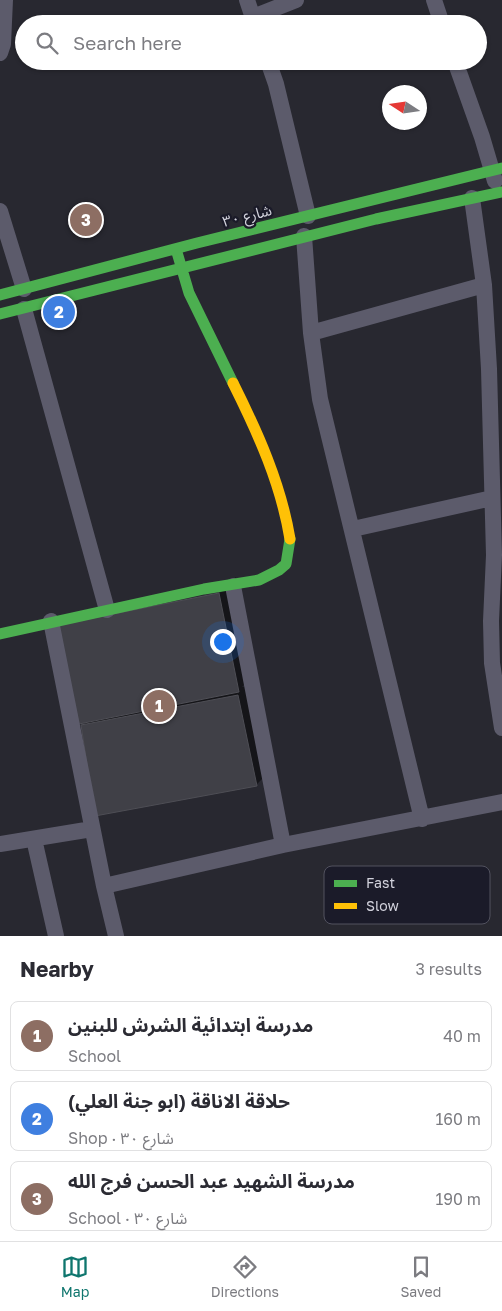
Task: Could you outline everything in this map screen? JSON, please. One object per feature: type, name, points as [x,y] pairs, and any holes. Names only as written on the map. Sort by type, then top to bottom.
[{"type":"street","points":[[0,53],[3,44],[5,0]]},
{"type":"street","points":[[248,0],[252,15]]},
{"type":"street","points":[[264,15],[296,0]]},
{"type":"street","points":[[434,0],[439,15]]},
{"type":"street","points":[[271,70],[308,216]]},
{"type":"street","points":[[0,314],[182,270],[304,236],[500,193],[497,169],[458,70]]},
{"type":"street","name":"شارع ٣٠","points":[[0,295],[497,169]]},
{"type":"street","points":[[472,198],[484,285],[494,555],[491,621],[492,655],[502,728]]},
{"type":"street","points":[[0,211],[24,289]]},
{"type":"street","points":[[304,236],[311,334],[320,399],[422,819]]},
{"type":"street","points":[[0,634],[34,627],[51,621],[204,589],[233,586],[262,578],[274,573],[286,564],[292,550],[292,536],[276,480],[231,374],[189,292],[176,249]]},
{"type":"street","points":[[311,334],[484,285]]},
{"type":"street","points":[[24,309],[107,610]]},
{"type":"street","points":[[353,529],[492,498]]},
{"type":"street","points":[[233,586],[283,845]]},
{"type":"street","points":[[51,621],[92,828],[116,936]]},
{"type":"street","points":[[104,886],[283,845],[502,802]]},
{"type":"street","points":[[0,844],[92,828]]},
{"type":"street","points":[[34,839],[56,936]]},
{"type":"building","points":[[219,593],[239,692],[79,724],[58,625]]},
{"type":"building","points":[[238,695],[257,786],[95,816],[81,725]]},
{"type":"traffic: fast","points":[[0,295],[197,243],[502,168]]},
{"type":"traffic: fast","points":[[0,314],[376,219],[502,192]]},
{"type":"traffic: fast","points":[[176,249],[189,293],[233,383]]},
{"type":"traffic: fast","points":[[0,634],[204,589],[259,580],[279,570],[286,564],[290,539]]},
{"type":"traffic: slow","points":[[233,383],[268,459],[281,498],[290,539]]},
{"type":"place","name":"مدرسة الشهيد عبد الحسن فرج الله","points":[[86,220]]},
{"type":"place","name":"حلاقة الاناقة (ابو جنة العلي)","points":[[59,312]]},
{"type":"place","name":"مدرسة ابتدائية الشرش للبنين","points":[[159,706]]}]
